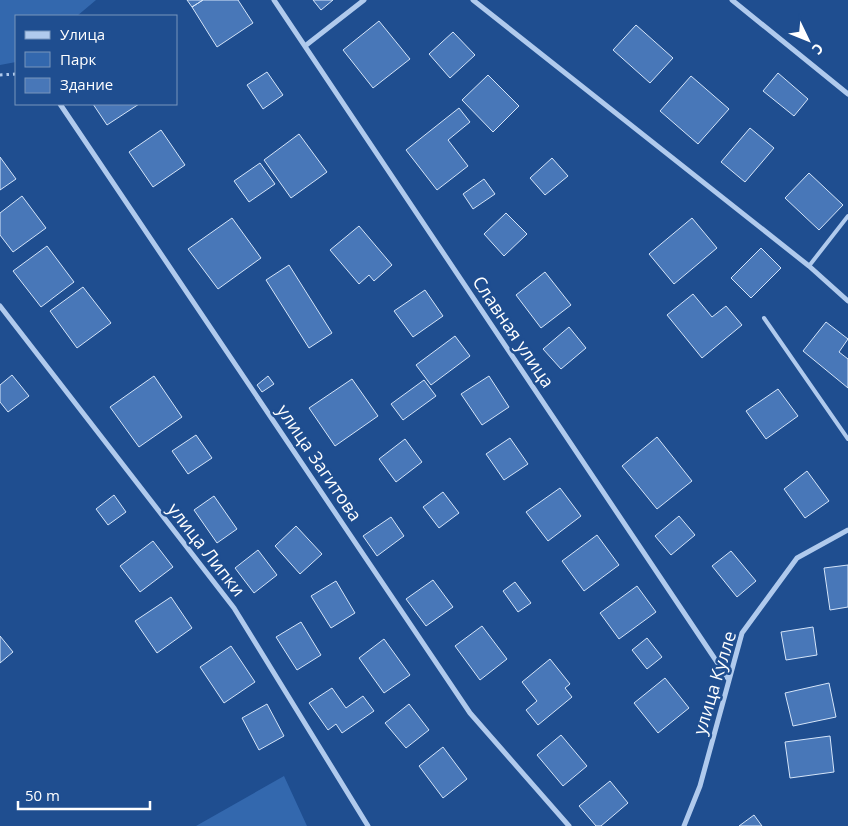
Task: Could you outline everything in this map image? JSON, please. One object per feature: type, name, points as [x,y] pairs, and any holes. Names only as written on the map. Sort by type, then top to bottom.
[{"type":"street","name":"Славная улица","points":[[274,0],[729,680]]},
{"type":"street","points":[[305,46],[364,0]]},
{"type":"street","points":[[473,0],[809,266],[848,301]]},
{"type":"street","points":[[732,0],[848,94]]},
{"type":"street","name":"улица Загитова","points":[[61,105],[470,713],[569,826]]},
{"type":"street","name":"улица Липки","points":[[0,306],[234,608],[368,826]]},
{"type":"street","name":"улица Кулле","points":[[684,826],[700,786],[742,633],[798,558],[848,530]]},
{"type":"lane","points":[[809,266],[848,216]]},
{"type":"lane","points":[[764,318],[848,439]]},
{"type":"path","points":[[0,75],[15,74]]},
{"type":"green space","points":[[0,0],[96,0],[78,15],[15,15],[15,62],[0,65]]},
{"type":"green space","points":[[284,776],[307,826],[196,826]]},
{"type":"building","points":[[187,0],[203,0],[192,7]]},
{"type":"building","points":[[203,0],[238,0],[253,23],[217,47],[192,7]]},
{"type":"building","points":[[313,0],[333,0],[321,10]]},
{"type":"building","points":[[379,21],[410,59],[373,88],[343,50]]},
{"type":"building","points":[[636,25],[673,58],[650,83],[613,50]]},
{"type":"building","points":[[453,32],[475,55],[450,78],[429,54]]},
{"type":"building","points":[[267,72],[283,95],[263,109],[247,85]]},
{"type":"building","points":[[778,73],[808,99],[794,116],[763,91]]},
{"type":"building","points":[[488,75],[519,106],[493,132],[462,100]]},
{"type":"building","points":[[691,76],[729,109],[698,144],[660,111]]},
{"type":"building","points":[[94,105],[137,105],[107,125]]},
{"type":"building","points":[[459,108],[470,122],[448,140],[468,166],[437,190],[406,150]]},
{"type":"building","points":[[750,128],[774,148],[745,182],[721,162]]},
{"type":"building","points":[[161,130],[185,165],[153,187],[129,152]]},
{"type":"building","points":[[299,134],[327,172],[291,198],[264,160]]},
{"type":"building","points":[[0,157],[16,179],[0,190]]},
{"type":"building","points":[[552,158],[568,176],[545,195],[530,178]]},
{"type":"building","points":[[260,163],[275,184],[249,202],[234,181]]},
{"type":"building","points":[[809,173],[843,205],[819,230],[785,198]]},
{"type":"building","points":[[484,179],[495,194],[473,209],[463,194]]},
{"type":"building","points":[[22,196],[46,228],[13,252],[0,235],[0,213]]},
{"type":"building","points":[[506,213],[527,234],[504,256],[484,234]]},
{"type":"building","points":[[232,218],[261,258],[218,289],[188,249]]},
{"type":"building","points":[[692,218],[717,248],[674,284],[649,254]]},
{"type":"building","points":[[359,226],[392,265],[374,281],[369,275],[359,284],[330,250]]},
{"type":"building","points":[[47,246],[74,282],[41,307],[13,271]]},
{"type":"building","points":[[761,248],[781,268],[751,298],[731,278]]},
{"type":"building","points":[[289,265],[332,333],[309,348],[266,280]]},
{"type":"building","points":[[545,272],[571,305],[541,328],[516,295]]},
{"type":"building","points":[[83,287],[111,323],[77,348],[50,311]]},
{"type":"building","points":[[425,290],[443,316],[413,337],[394,311]]},
{"type":"building","points":[[693,294],[712,317],[726,306],[742,325],[702,358],[667,315]]},
{"type":"building","points":[[826,322],[848,339],[839,352],[848,359],[848,388],[803,351]]},
{"type":"building","points":[[569,327],[586,348],[561,369],[543,349]]},
{"type":"building","points":[[455,336],[470,356],[431,385],[416,365]]},
{"type":"building","points":[[12,375],[29,396],[8,412],[0,402],[0,385]]},
{"type":"building","points":[[154,376],[182,417],[139,447],[110,407]]},
{"type":"building","points":[[268,376],[274,384],[262,392],[257,385]]},
{"type":"building","points":[[489,376],[509,407],[482,425],[461,394]]},
{"type":"building","points":[[352,379],[378,416],[335,446],[309,408]]},
{"type":"building","points":[[424,380],[436,396],[403,420],[391,404]]},
{"type":"building","points":[[778,389],[798,416],[766,439],[746,411]]},
{"type":"building","points":[[196,435],[212,458],[188,474],[172,451]]},
{"type":"building","points":[[657,437],[692,481],[657,509],[622,466]]},
{"type":"building","points":[[510,438],[528,464],[504,480],[486,454]]},
{"type":"building","points":[[405,439],[422,462],[396,482],[379,459]]},
{"type":"building","points":[[807,471],[829,501],[805,518],[784,489]]},
{"type":"building","points":[[560,488],[581,516],[548,541],[526,512]]},
{"type":"building","points":[[443,492],[459,513],[439,528],[423,507]]},
{"type":"building","points":[[114,495],[126,512],[108,525],[96,509]]},
{"type":"building","points":[[214,496],[237,529],[217,543],[194,510]]},
{"type":"building","points":[[679,516],[695,535],[671,555],[655,536]]},
{"type":"building","points":[[391,517],[404,536],[377,556],[363,536]]},
{"type":"building","points":[[296,526],[322,554],[300,574],[275,546]]},
{"type":"building","points":[[597,535],[619,565],[584,591],[562,561]]},
{"type":"building","points":[[153,541],[173,567],[140,592],[120,566]]},
{"type":"building","points":[[258,550],[277,575],[254,593],[235,568]]},
{"type":"building","points":[[731,551],[756,581],[737,597],[712,566]]},
{"type":"building","points":[[848,565],[848,607],[830,610],[824,568]]},
{"type":"building","points":[[433,580],[453,607],[426,626],[406,599]]},
{"type":"building","points":[[336,581],[355,613],[331,628],[311,596]]},
{"type":"building","points":[[515,582],[531,603],[518,612],[503,591]]},
{"type":"building","points":[[637,586],[656,612],[619,639],[600,613]]},
{"type":"building","points":[[171,597],[192,628],[157,653],[135,621]]},
{"type":"building","points":[[301,622],[321,655],[297,670],[276,637]]},
{"type":"building","points":[[482,626],[507,659],[480,680],[455,646]]},
{"type":"building","points":[[813,627],[817,655],[786,660],[781,632]]},
{"type":"building","points":[[0,636],[13,652],[0,663]]},
{"type":"building","points":[[647,638],[662,657],[647,669],[632,650]]},
{"type":"building","points":[[384,639],[410,675],[384,693],[359,658]]},
{"type":"building","points":[[231,646],[255,682],[224,703],[200,667]]},
{"type":"building","points":[[550,659],[570,684],[565,688],[572,697],[538,725],[526,710],[537,701],[522,682]]},
{"type":"building","points":[[665,678],[689,708],[658,733],[634,703]]},
{"type":"building","points":[[829,683],[836,717],[793,726],[785,693]]},
{"type":"building","points":[[332,688],[346,708],[363,696],[374,711],[342,733],[336,724],[328,730],[309,703]]},
{"type":"building","points":[[267,704],[284,736],[259,750],[242,718]]},
{"type":"building","points":[[409,704],[429,730],[406,748],[385,723]]},
{"type":"building","points":[[561,735],[587,766],[563,786],[537,755]]},
{"type":"building","points":[[830,736],[834,772],[790,778],[785,742]]},
{"type":"building","points":[[443,747],[467,779],[443,798],[419,766]]},
{"type":"building","points":[[610,781],[628,803],[601,826],[596,826],[579,806]]},
{"type":"building","points":[[754,815],[762,826],[739,826]]}]
